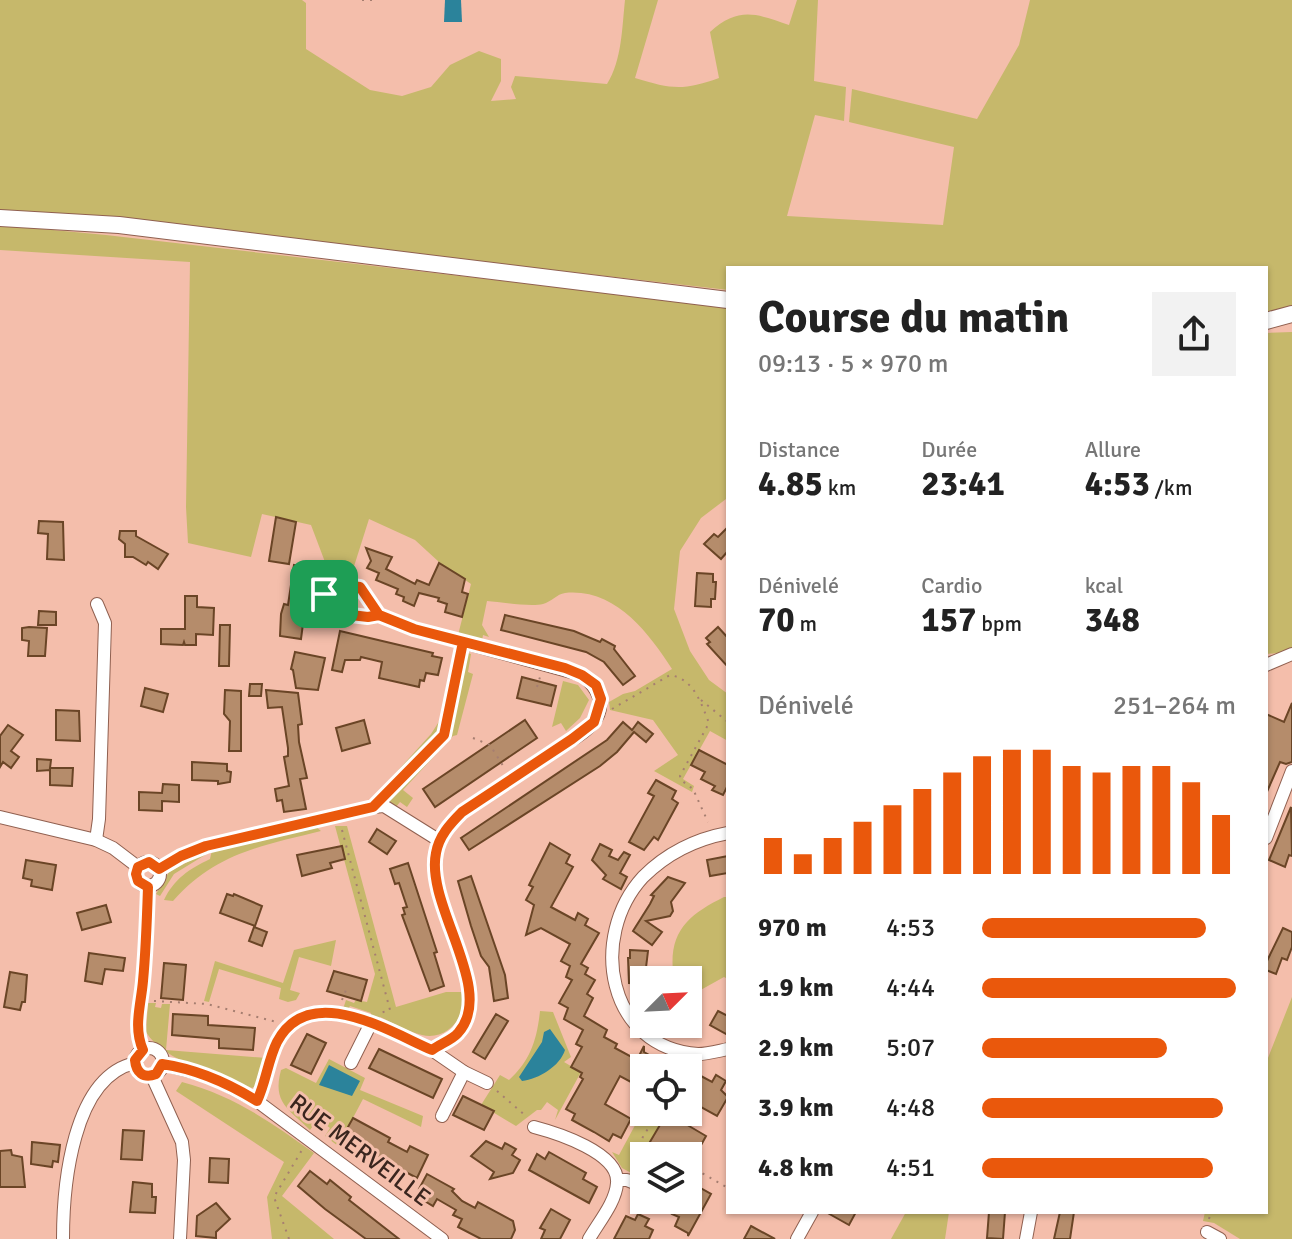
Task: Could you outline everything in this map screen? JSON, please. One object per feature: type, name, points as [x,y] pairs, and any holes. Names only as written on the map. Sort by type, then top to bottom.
[{"type":"main road","points":[[0,218],[119,225],[726,300]]},
{"type":"main road","points":[[1268,321],[1292,314]]},
{"type":"main road","points":[[1268,322],[1292,325]]},
{"type":"street","points":[[96,840],[105,623],[97,604]]},
{"type":"street","points":[[379,615],[414,629],[582,675],[596,685],[601,699],[594,722],[462,812],[449,825],[440,841],[434,870],[442,906],[469,983],[470,1003],[467,1021],[457,1035],[432,1050]]},
{"type":"street","points":[[1268,664],[1292,654]]},
{"type":"street","points":[[1270,819],[1292,771]]},
{"type":"street","points":[[159,869],[206,846],[373,807],[384,806],[440,841]]},
{"type":"street","points":[[0,817],[96,840],[113,848],[138,867]]},
{"type":"street","points":[[721,834],[686,846],[661,861],[641,879],[626,902],[610,954],[615,987],[629,1019],[653,1040],[676,1050],[699,1054],[726,1049]]},
{"type":"street","points":[[148,887],[138,881],[138,867],[149,862],[159,869]]},
{"type":"street","points":[[148,887],[158,881],[159,869]]},
{"type":"street","points":[[143,1050],[137,1020],[148,887]]},
{"type":"street","points":[[257,1101],[278,1042],[289,1027],[304,1016],[320,1011],[338,1012],[373,1022],[432,1050],[464,1072],[487,1083]]},
{"type":"street","points":[[351,1063],[373,1022]]},
{"type":"street","points":[[143,1050],[158,1052],[162,1064],[159,1072],[152,1076],[139,1073],[135,1063],[136,1056],[143,1050]]},
{"type":"street","points":[[63,1239],[75,1135],[92,1096],[109,1074],[135,1063]]},
{"type":"street","name":"RUE MERVEILLE","points":[[162,1064],[209,1076],[257,1101],[309,1138],[429,1235],[442,1239]]},
{"type":"street","points":[[442,1116],[464,1072]]},
{"type":"street","points":[[152,1076],[182,1142],[180,1239]]},
{"type":"street","points":[[534,1127],[557,1133],[605,1158],[622,1180],[630,1183]]},
{"type":"street","points":[[589,1239],[622,1180]]},
{"type":"street","points":[[797,1239],[811,1214]]},
{"type":"street","points":[[1026,1239],[1031,1214]]},
{"type":"street","points":[[1207,1232],[1220,1239]]},
{"type":"path","points":[[362,0],[377,0]]},
{"type":"path","points":[[373,807],[444,735],[463,642]]},
{"type":"path","points":[[537,687],[542,669]]},
{"type":"path","points":[[606,709],[616,707],[670,675],[686,681],[699,698],[726,720]]},
{"type":"path","points":[[699,698],[709,723],[680,776],[693,789],[721,834]]},
{"type":"path","points":[[473,738],[490,745],[512,779]]},
{"type":"path","points":[[340,823],[390,1010],[381,1012],[373,1022]]},
{"type":"path","points":[[140,1000],[207,1004],[284,1023],[289,1027]]},
{"type":"path","points":[[487,1083],[526,1116],[534,1127]]},
{"type":"path","points":[[622,1180],[651,1126]]},
{"type":"path","points":[[289,1239],[274,1197],[309,1138]]},
{"type":"path","points":[[702,1173],[726,1187]]},
{"type":"shaded area","points":[[0,0],[302,0],[306,3],[306,49],[370,90],[402,96],[431,87],[450,65],[479,51],[501,59],[501,81],[491,101],[516,99],[511,87],[515,76],[607,84],[618,54],[625,0],[658,0],[635,78],[677,87],[719,78],[710,32],[720,24],[738,16],[756,15],[789,25],[797,0],[818,0],[814,81],[846,87],[844,121],[815,115],[787,216],[943,225],[954,147],[849,122],[852,89],[977,119],[1019,45],[1030,0],[1292,0],[1292,308],[1268,312],[1268,266],[726,266],[726,290],[119,220],[0,210]]},
{"type":"shaded area","points":[[0,225],[726,307],[726,499],[701,518],[680,551],[674,609],[690,651],[709,680],[726,693],[726,740],[710,731],[683,779],[694,786],[692,792],[654,771],[678,755],[653,720],[610,710],[609,702],[672,669],[641,627],[614,605],[583,593],[565,593],[537,605],[487,601],[482,625],[489,637],[483,635],[482,641],[458,635],[471,584],[439,562],[415,540],[369,519],[350,579],[339,577],[325,562],[311,525],[262,514],[251,557],[188,543],[190,262],[0,250]]},
{"type":"shaded area","points":[[1292,332],[1292,652],[1268,654],[1268,333]]},
{"type":"shaded area","points":[[456,649],[471,654],[468,672],[473,674],[457,735],[403,790],[413,798],[407,807],[400,802],[396,807],[384,798],[372,799],[440,720]]},
{"type":"shaded area","points":[[563,681],[578,685],[589,700],[580,718],[566,731],[561,723],[552,727]]},
{"type":"shaded area","points":[[315,826],[321,831],[259,847],[223,862],[189,885],[173,901],[164,900],[183,875],[210,859],[212,850]]},
{"type":"shaded area","points":[[335,826],[347,826],[396,1007],[446,992],[461,992],[463,1001],[459,1018],[440,1034],[422,1035],[380,1017],[378,1021],[370,1018],[371,1013],[350,1006],[347,1011],[343,1009],[346,1000],[367,1002],[375,974]]},
{"type":"shaded area","points":[[206,852],[174,874],[160,896],[156,894],[169,872]]},
{"type":"shaded area","points":[[726,897],[726,978],[702,989],[702,966],[673,966],[678,934],[692,917]]},
{"type":"shaded area","points":[[336,940],[331,966],[299,957],[290,990],[300,993],[296,1000],[288,1002],[279,999],[281,988],[219,969],[209,1002],[204,1001],[215,961],[283,983],[294,950]]},
{"type":"shaded area","points":[[1292,997],[1292,1239],[1240,1239],[1214,1223],[1203,1221],[1205,1214],[1268,1214],[1268,1058]]},
{"type":"shaded area","points":[[148,1003],[156,1003],[155,1007],[161,1008],[162,1004],[170,1004],[166,1050],[267,1058],[261,1083],[252,1088],[166,1052],[146,1032]]},
{"type":"shaded area","points":[[540,1011],[553,1012],[571,1057],[564,1062],[581,1072],[555,1120],[558,1110],[547,1102],[541,1110],[516,1126],[481,1105],[500,1075],[509,1080],[523,1065],[535,1040]]},
{"type":"shaded area","points":[[329,1059],[365,1078],[360,1090],[423,1116],[421,1127],[363,1099],[338,1146],[325,1136],[330,1128],[318,1119],[310,1130],[281,1098],[281,1070],[286,1068],[316,1083]]},
{"type":"shaded area","points":[[182,1082],[235,1102],[314,1153],[282,1196],[334,1239],[272,1239],[267,1197],[284,1162],[176,1091]]},
{"type":"shaded area","points":[[635,1126],[660,1126],[651,1142],[630,1142],[630,1172],[622,1168],[612,1152],[619,1155]]},
{"type":"shaded area","points":[[905,1214],[949,1214],[945,1239],[891,1239]]},
{"type":"water","points":[[445,0],[461,0],[462,22],[444,22]]},
{"type":"water","points":[[550,1029],[565,1050],[562,1056],[548,1071],[522,1081],[519,1077],[542,1042],[544,1032]]},
{"type":"water","points":[[329,1065],[360,1081],[352,1096],[319,1085]]},
{"type":"building","points":[[276,517],[296,522],[289,564],[269,561]]},
{"type":"building","points":[[39,521],[63,522],[64,560],[47,559],[48,534],[38,533]]},
{"type":"building","points":[[726,529],[726,553],[721,559],[704,544],[714,534],[718,537]]},
{"type":"building","points":[[120,531],[136,531],[136,536],[168,554],[158,569],[148,562],[146,565],[133,557],[125,557],[125,544],[119,539]]},
{"type":"building","points":[[366,548],[392,557],[386,569],[415,584],[417,580],[429,585],[439,563],[465,579],[462,592],[468,594],[462,617],[445,612],[447,604],[438,601],[439,598],[419,593],[414,606],[403,601],[404,597],[396,594],[398,589],[376,580],[379,573],[367,568],[371,561]]},
{"type":"building","points":[[294,565],[310,570],[301,639],[280,636],[281,614],[284,604],[288,605]]},
{"type":"building","points":[[697,573],[713,574],[715,599],[711,599],[711,607],[695,606]]},
{"type":"building","points":[[185,596],[197,596],[197,607],[214,608],[213,635],[196,634],[196,645],[185,645],[184,642],[183,645],[161,644],[161,629],[185,629]]},
{"type":"building","points":[[39,611],[56,612],[56,625],[38,625]]},
{"type":"building","points":[[505,615],[574,631],[600,642],[602,639],[615,646],[614,649],[635,676],[623,685],[604,662],[586,652],[501,630]]},
{"type":"building","points":[[220,625],[230,625],[229,666],[219,666]]},
{"type":"building","points":[[718,627],[726,636],[726,665],[707,644],[710,642],[706,638]]},
{"type":"building","points":[[22,628],[47,628],[45,656],[28,656],[29,641],[22,640]]},
{"type":"building","points":[[340,631],[433,653],[432,656],[442,658],[438,675],[426,673],[419,687],[379,678],[382,662],[361,657],[360,660],[345,660],[342,672],[332,670]]},
{"type":"building","points":[[295,652],[325,658],[318,690],[296,688],[291,669]]},
{"type":"building","points":[[522,677],[556,686],[551,706],[517,698]]},
{"type":"building","points":[[250,684],[262,684],[261,696],[249,696]]},
{"type":"building","points":[[145,688],[168,694],[163,712],[141,706]]},
{"type":"building","points":[[225,690],[241,691],[241,751],[229,751],[230,721],[224,714]]},
{"type":"building","points":[[266,690],[298,693],[302,724],[298,725],[299,742],[307,778],[300,779],[306,809],[284,812],[282,800],[277,801],[275,789],[289,786],[284,757],[288,756],[288,748],[282,707],[268,708]]},
{"type":"building","points":[[1292,703],[1292,762],[1280,762],[1268,789],[1268,715],[1284,722]]},
{"type":"building","points":[[56,710],[79,711],[80,741],[56,740]]},
{"type":"building","points":[[364,720],[370,743],[342,751],[336,728]]},
{"type":"building","points":[[525,720],[537,738],[435,807],[423,789]]},
{"type":"building","points":[[623,722],[632,730],[638,722],[653,734],[646,742],[634,732],[600,766],[469,850],[461,838],[607,740]]},
{"type":"building","points":[[8,725],[23,735],[11,751],[19,757],[11,768],[3,762],[0,767],[0,736]]},
{"type":"building","points":[[699,750],[726,764],[726,789],[723,795],[712,790],[715,786],[701,779],[705,772],[691,765]]},
{"type":"building","points":[[37,759],[51,760],[50,768],[73,768],[72,786],[50,785],[50,770],[37,771]]},
{"type":"building","points":[[192,762],[227,764],[227,771],[231,772],[230,782],[218,784],[218,781],[192,780]]},
{"type":"building","points":[[656,780],[676,791],[672,799],[678,803],[658,840],[654,837],[644,850],[629,842],[654,796],[648,793]]},
{"type":"building","points":[[163,784],[179,785],[179,802],[162,801],[162,811],[139,810],[139,792],[162,793]]},
{"type":"building","points":[[1291,807],[1292,856],[1289,855],[1285,867],[1269,860]]},
{"type":"building","points":[[377,829],[396,841],[387,854],[369,842]]},
{"type":"building","points":[[550,843],[570,855],[566,863],[573,867],[551,907],[575,920],[578,913],[588,919],[585,925],[599,933],[581,964],[588,968],[585,974],[595,980],[587,994],[593,998],[584,1016],[607,1030],[604,1037],[630,1056],[630,1081],[620,1076],[605,1104],[630,1118],[621,1138],[613,1134],[609,1141],[572,1120],[575,1114],[566,1109],[583,1079],[580,1077],[582,1073],[571,1067],[582,1047],[576,1044],[583,1030],[564,1019],[568,1008],[559,1003],[572,980],[566,977],[570,966],[561,961],[570,944],[541,928],[526,935],[534,905],[526,900],[533,887],[529,885]]},
{"type":"building","points":[[600,844],[612,850],[609,856],[618,860],[624,852],[630,855],[620,873],[627,877],[621,889],[603,879],[606,875],[592,860]]},
{"type":"building","points":[[342,846],[345,859],[330,863],[332,868],[302,876],[297,855]]},
{"type":"building","points":[[726,856],[726,873],[710,876],[707,860]]},
{"type":"building","points":[[26,860],[56,865],[52,890],[31,886],[32,880],[23,878]]},
{"type":"building","points":[[408,863],[437,952],[434,953],[444,986],[430,991],[402,915],[405,914],[403,908],[407,907],[399,883],[395,884],[390,869]]},
{"type":"building","points":[[471,876],[505,975],[508,998],[494,1001],[489,967],[481,956],[471,926],[458,881]]},
{"type":"building","points":[[668,877],[685,883],[671,902],[673,911],[670,916],[646,921],[662,932],[652,945],[633,931],[654,896],[651,895]]},
{"type":"building","points":[[227,894],[262,906],[255,926],[220,913]]},
{"type":"building","points":[[106,905],[111,922],[82,930],[77,913]]},
{"type":"building","points":[[254,927],[267,932],[262,946],[249,941]]},
{"type":"building","points":[[1283,928],[1292,932],[1292,947],[1287,960],[1282,958],[1276,974],[1268,971],[1268,959]]},
{"type":"building","points":[[630,950],[648,951],[646,966],[630,966],[630,983],[628,958]]},
{"type":"building","points":[[89,953],[125,958],[123,971],[105,969],[102,984],[85,981]]},
{"type":"building","points":[[164,963],[186,965],[183,1000],[161,998]]},
{"type":"building","points":[[334,971],[367,980],[361,1001],[327,991]]},
{"type":"building","points":[[10,972],[27,975],[25,1002],[22,1002],[20,1010],[4,1007]]},
{"type":"building","points":[[718,1011],[726,1015],[726,1034],[710,1025]]},
{"type":"building","points":[[173,1014],[208,1016],[208,1025],[255,1028],[253,1050],[219,1048],[219,1039],[172,1035]]},
{"type":"building","points":[[496,1014],[508,1021],[485,1059],[473,1052]]},
{"type":"building","points":[[307,1034],[326,1043],[311,1074],[291,1065]]},
{"type":"building","points":[[379,1049],[442,1079],[433,1098],[369,1068]]},
{"type":"building","points":[[716,1075],[726,1081],[721,1090],[726,1100],[717,1116],[702,1108],[702,1077],[712,1082]]},
{"type":"building","points":[[463,1096],[494,1111],[484,1130],[453,1115]]},
{"type":"building","points":[[353,1118],[390,1138],[388,1142],[407,1152],[410,1146],[428,1155],[417,1178],[404,1171],[399,1179],[387,1173],[392,1164],[355,1147],[358,1140],[344,1134]]},
{"type":"building","points":[[659,1126],[689,1126],[706,1136],[702,1143],[650,1142]]},
{"type":"building","points":[[123,1130],[144,1131],[142,1160],[121,1159]]},
{"type":"building","points":[[486,1141],[502,1149],[505,1143],[516,1149],[512,1155],[520,1160],[513,1173],[490,1179],[494,1172],[471,1156]]},
{"type":"building","points":[[32,1142],[60,1145],[58,1162],[53,1161],[52,1167],[31,1164]]},
{"type":"building","points":[[11,1150],[12,1155],[22,1157],[25,1187],[0,1187],[0,1151]]},
{"type":"building","points":[[549,1152],[586,1173],[583,1179],[597,1187],[589,1203],[529,1170],[537,1154],[545,1159]]},
{"type":"building","points":[[210,1158],[229,1159],[228,1183],[209,1182]]},
{"type":"building","points":[[310,1171],[327,1184],[330,1180],[351,1197],[349,1200],[399,1239],[366,1239],[325,1209],[298,1186]]},
{"type":"building","points":[[427,1174],[454,1189],[452,1191],[462,1201],[475,1208],[478,1202],[513,1221],[515,1230],[511,1239],[481,1239],[458,1227],[462,1219],[453,1215],[456,1210],[437,1199],[433,1206],[423,1200],[427,1194],[419,1189]]},
{"type":"building","points":[[133,1182],[152,1184],[152,1197],[156,1197],[155,1213],[130,1212]]},
{"type":"building","points":[[702,1189],[711,1194],[702,1210]]},
{"type":"building","points":[[216,1203],[230,1219],[216,1232],[216,1238],[196,1236],[197,1216]]},
{"type":"building","points":[[551,1209],[570,1220],[560,1239],[541,1239],[545,1230],[540,1228]]},
{"type":"building","points":[[638,1214],[649,1219],[645,1226],[653,1230],[649,1239],[614,1239],[626,1216],[635,1220]]},
{"type":"building","points":[[672,1214],[700,1214],[688,1236],[675,1226],[679,1217]]},
{"type":"building","points":[[830,1214],[855,1214],[849,1225]]},
{"type":"building","points":[[989,1214],[1005,1214],[1003,1239],[987,1238]]},
{"type":"building","points":[[1060,1214],[1074,1214],[1070,1239],[1054,1239]]},
{"type":"building","points":[[751,1226],[775,1239],[744,1239]]},
{"type":"route","points":[[324,594],[325,607],[334,613],[368,617],[379,615],[414,629],[463,642],[444,735],[373,807],[206,846],[159,869],[149,862],[138,867],[138,881],[148,887],[143,982],[137,1020],[143,1050],[135,1060],[139,1073],[143,1075],[156,1074],[162,1064],[172,1065],[209,1076],[257,1101],[278,1042],[289,1027],[304,1016],[320,1011],[338,1012],[371,1023],[432,1050],[457,1035],[467,1021],[469,983],[442,906],[434,870],[440,841],[449,825],[462,812],[572,739],[594,722],[600,707],[601,699],[596,685],[565,668],[414,629],[379,615],[360,587],[336,584],[324,594]]}]
